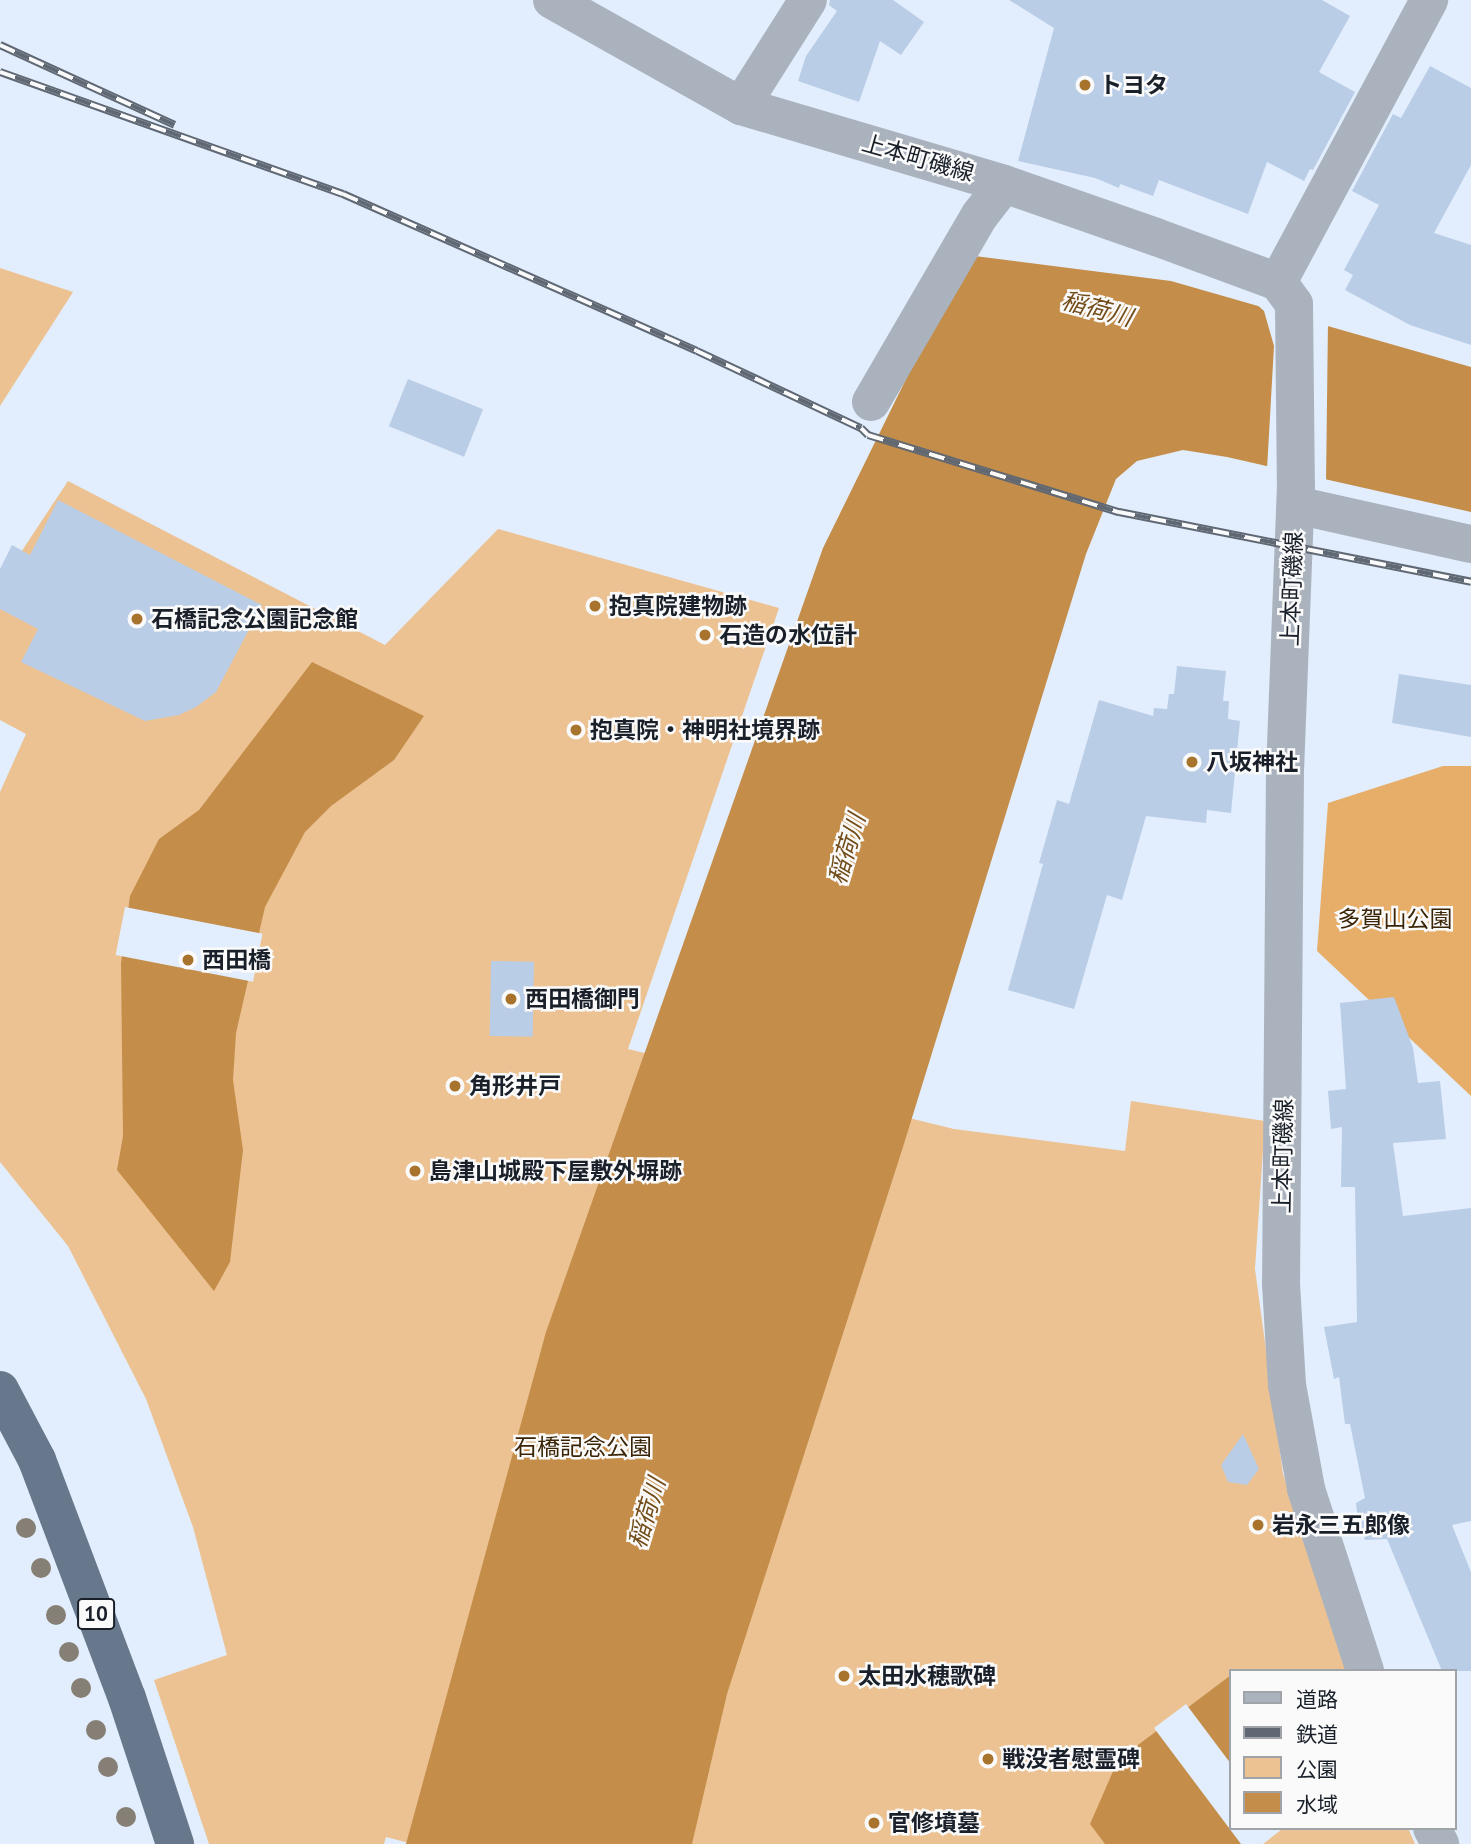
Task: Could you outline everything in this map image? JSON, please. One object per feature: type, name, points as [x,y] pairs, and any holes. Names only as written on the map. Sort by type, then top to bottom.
[{"type":"highway","name":"10","points":[[0,1390],[37,1460],[127,1698],[175,1844]]},
{"type":"street","name":"上本町磯線","points":[[552,0],[741,106],[1004,184],[1286,293],[1296,495],[1285,768],[1281,1284],[1287,1385],[1306,1489],[1364,1669]]},
{"type":"street","points":[[741,106],[808,0]]},
{"type":"street","points":[[1286,293],[1429,0]]},
{"type":"street","points":[[871,402],[981,215],[1004,184]]},
{"type":"street","points":[[1296,495],[1471,544]]},
{"type":"green space","points":[[0,268],[73,292],[0,406]]},
{"type":"green space","name":"石橋記念公園","points":[[68,481],[385,645],[498,529],[779,608],[628,1049],[954,1129],[1125,1151],[1131,1101],[1265,1121],[1255,1269],[1283,1474],[1347,1669],[1230,1669],[1230,1830],[1409,1830],[1415,1844],[413,1844],[386,1837],[384,1844],[209,1844],[154,1680],[227,1655],[193,1527],[146,1399],[68,1246],[0,1162],[0,792],[26,734],[0,720],[0,584]]},
{"type":"green space","name":"多賀山公園","points":[[1443,766],[1471,766],[1471,1096],[1317,951],[1328,803]]},
{"type":"water","name":"稲荷川","points":[[967,255],[1171,281],[1471,367],[1471,512],[1227,457],[1183,450],[1137,461],[1116,479],[1086,554],[903,1147],[727,1694],[692,1844],[406,1844],[546,1332],[823,548]]},
{"type":"water","points":[[312,662],[424,716],[394,760],[331,806],[305,832],[265,907],[236,1033],[233,1080],[243,1150],[230,1262],[214,1291],[117,1170],[123,1136],[121,963],[130,896],[159,839],[199,810]]},
{"type":"water","points":[[1230,1676],[1230,1830],[1257,1844],[1105,1844],[1090,1824],[1118,1760]]},
{"type":"pier","points":[[1253,301],[1328,322],[1326,483],[1267,469],[1274,346],[1264,311]]},
{"type":"pier","points":[[125,907],[262,934],[253,982],[116,955]]},
{"type":"pier","points":[[1186,1704],[1230,1763],[1230,1829],[1154,1728]]},
{"type":"pier","points":[[1230,1830],[1281,1830],[1263,1844],[1241,1844]]},
{"type":"building","points":[[830,0],[893,0],[924,22],[901,55],[880,41],[859,102],[798,81],[806,56],[837,11],[829,5]]},
{"type":"building","points":[[1009,0],[1322,0],[1350,16],[1319,72],[1355,92],[1313,170],[1310,169],[1304,181],[1267,162],[1248,214],[1159,180],[1153,196],[1120,184],[1119,188],[1095,178],[1018,161],[1054,28]]},
{"type":"building","points":[[1430,66],[1471,88],[1471,165],[1434,233],[1471,245],[1471,345],[1410,325],[1345,290],[1353,275],[1344,270],[1379,205],[1352,191],[1393,114],[1401,118]]},
{"type":"building","points":[[408,379],[483,409],[464,457],[389,426]]},
{"type":"building","name":"石橋記念公園記念館","points":[[58,500],[262,605],[216,692],[196,707],[179,715],[145,721],[21,662],[38,629],[0,609],[0,569],[12,545],[30,555]]},
{"type":"building","points":[[1177,666],[1226,671],[1223,701],[1229,701],[1228,719],[1240,721],[1231,813],[1207,810],[1206,823],[1146,816],[1122,900],[1107,895],[1074,1009],[1008,990],[1043,864],[1039,863],[1057,800],[1069,804],[1099,700],[1153,716],[1154,708],[1167,709],[1169,694],[1174,694]]},
{"type":"building","points":[[1399,674],[1471,685],[1471,737],[1392,723]]},
{"type":"building","name":"西田橋御門","points":[[491,961],[534,962],[533,1037],[490,1036]]},
{"type":"building","points":[[1394,997],[1413,1048],[1418,1083],[1440,1081],[1446,1139],[1393,1143],[1403,1216],[1471,1208],[1471,1521],[1452,1525],[1471,1572],[1471,1671],[1441,1669],[1387,1539],[1365,1540],[1358,1522],[1356,1503],[1365,1498],[1350,1424],[1345,1424],[1339,1377],[1334,1379],[1324,1327],[1357,1322],[1355,1187],[1341,1187],[1342,1127],[1331,1129],[1328,1091],[1346,1089],[1340,1003]]},
{"type":"building","points":[[1243,1434],[1259,1469],[1247,1485],[1228,1482],[1221,1465]]},
{"type":"railway","points":[[0,45],[175,125]]},
{"type":"railway","points":[[0,72],[343,194],[697,351],[861,428],[868,435],[1119,512],[1471,582]]},
{"type":"place","name":"トヨタ","points":[[1085,85]]},
{"type":"place","name":"抱真院建物跡","points":[[595,606]]},
{"type":"place","name":"石橋記念公園記念館","points":[[137,619]]},
{"type":"place","name":"石造の水位計","points":[[705,635]]},
{"type":"place","name":"抱真院・神明社境界跡","points":[[576,730]]},
{"type":"place","name":"八坂神社","points":[[1192,762]]},
{"type":"place","name":"西田橋","points":[[188,960]]},
{"type":"place","name":"西田橋御門","points":[[511,999]]},
{"type":"place","name":"角形井戸","points":[[455,1086]]},
{"type":"place","name":"島津山城殿下屋敷外塀跡","points":[[415,1171]]},
{"type":"place","name":"岩永三五郎像","points":[[1258,1525]]},
{"type":"place","name":"太田水穂歌碑","points":[[844,1676]]},
{"type":"place","name":"戦没者慰霊碑","points":[[988,1759]]},
{"type":"place","name":"官修墳墓","points":[[874,1823]]}]
